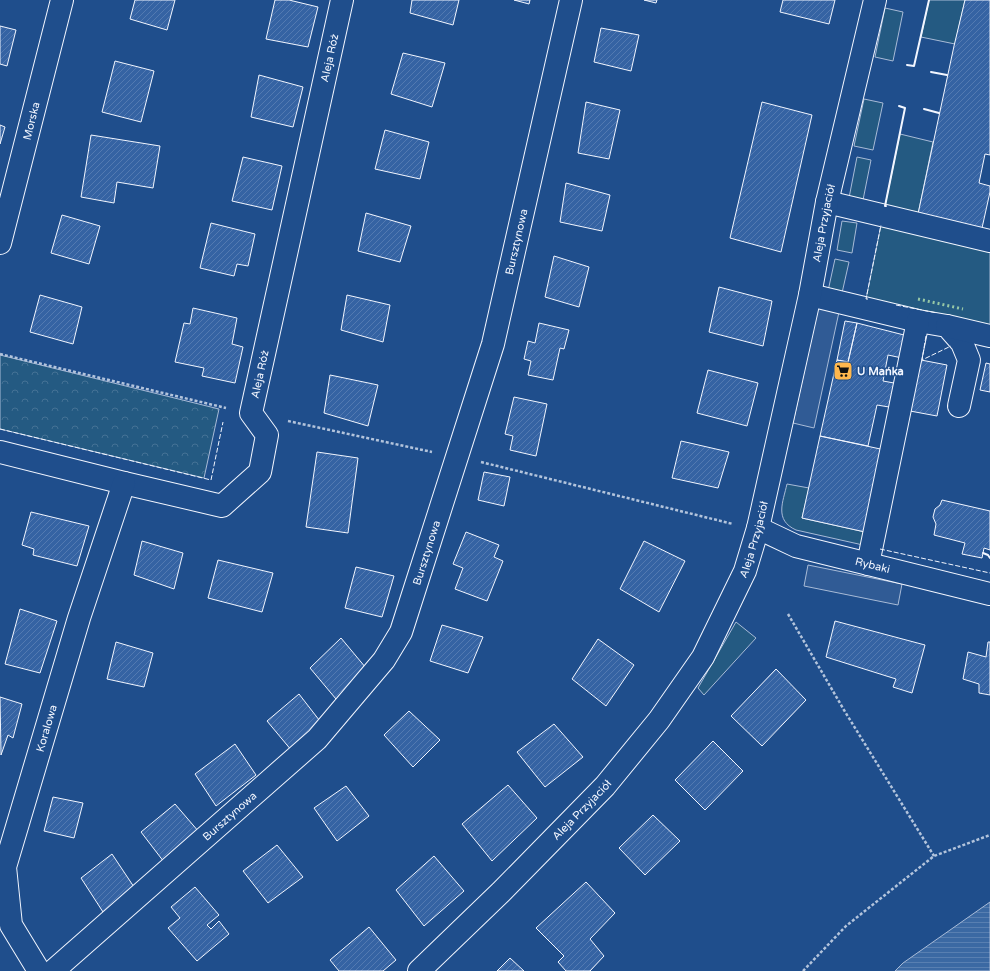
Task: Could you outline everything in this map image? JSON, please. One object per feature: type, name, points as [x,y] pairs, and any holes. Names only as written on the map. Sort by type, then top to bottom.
[{"type":"street","name":"Morska","points":[[0,243],[62,0]]},
{"type":"street","name":"Aleja Róż","points":[[0,452],[222,506],[260,472],[267,435],[251,413],[342,0]]},
{"type":"street","name":"Bursztynowa","points":[[53,971],[317,740],[384,660],[401,632],[493,344],[571,0]]},
{"type":"street","name":"Aleja Przyjaciół","points":[[419,971],[501,892],[605,786],[659,720],[703,657],[745,571],[749,527],[810,295],[827,202],[875,0]]},
{"type":"street","points":[[827,202],[990,241]]},
{"type":"street","points":[[810,295],[918,321],[990,336]]},
{"type":"street","points":[[868,564],[918,321]]},
{"type":"street","points":[[947,326],[962,343],[970,360],[959,406]]},
{"type":"street","name":"Koralowa","points":[[39,971],[11,925],[5,867],[79,618],[124,483]]},
{"type":"street","name":"Rybaki","points":[[749,527],[796,546],[990,594]]},
{"type":"path","points":[[0,354],[228,408]]},
{"type":"path","points":[[284,420],[438,454]]},
{"type":"path","points":[[473,461],[749,527]]},
{"type":"path","points":[[788,614],[844,710],[934,856]]},
{"type":"path","points":[[803,971],[846,926],[934,856],[990,835]]},
{"type":"green space","points":[[929,0],[965,0],[955,44],[921,37]]},
{"type":"green space","points":[[885,8],[903,12],[893,61],[875,57]]},
{"type":"green space","points":[[864,99],[883,103],[873,150],[854,146]]},
{"type":"green space","points":[[900,134],[933,142],[918,214],[885,206]]},
{"type":"green space","points":[[857,157],[871,160],[862,205],[848,203]]},
{"type":"green space","points":[[842,221],[857,223],[852,253],[837,250]]},
{"type":"green space","points":[[881,225],[990,251],[990,325],[866,299]]},
{"type":"green space","points":[[835,259],[849,262],[842,293],[828,291]]},
{"type":"green space","points":[[0,355],[219,409],[204,478],[0,429]]},
{"type":"green space","points":[[787,484],[809,488],[802,518],[865,532],[863,545],[796,530],[789,526],[782,516],[782,504]]},
{"type":"green space","points":[[736,622],[756,638],[704,695],[698,688]]},
{"type":"shaded area","points":[[818,308],[839,312],[814,428],[793,423]]},
{"type":"shaded area","points":[[808,565],[902,584],[898,605],[804,586]]},
{"type":"shaded area","points":[[990,902],[990,971],[895,971],[903,963]]},
{"type":"building","points":[[135,0],[175,0],[167,30],[130,19]]},
{"type":"building","points":[[275,0],[289,0],[318,7],[308,47],[266,39]]},
{"type":"building","points":[[412,0],[459,0],[453,25],[410,13]]},
{"type":"building","points":[[514,0],[530,0],[529,4]]},
{"type":"building","points":[[644,0],[657,0],[656,3]]},
{"type":"building","points":[[783,0],[835,0],[829,24],[780,12]]},
{"type":"building","points":[[965,0],[990,0],[990,155],[985,154],[979,183],[990,186],[990,192],[982,228],[918,214]]},
{"type":"building","points":[[0,26],[16,30],[7,66],[0,64]]},
{"type":"building","points":[[601,28],[639,35],[631,71],[594,62]]},
{"type":"building","points":[[403,53],[445,63],[432,107],[391,94]]},
{"type":"building","points":[[115,61],[154,71],[141,122],[102,112]]},
{"type":"building","points":[[259,75],[303,87],[293,127],[251,117]]},
{"type":"building","points":[[586,102],[620,110],[609,159],[578,153]]},
{"type":"building","points":[[762,102],[812,115],[781,252],[730,238]]},
{"type":"building","points":[[0,125],[5,127],[0,144]]},
{"type":"building","points":[[385,130],[429,142],[420,179],[375,169]]},
{"type":"building","points":[[91,135],[160,146],[153,188],[117,182],[114,203],[81,197]]},
{"type":"building","points":[[243,157],[282,166],[272,210],[232,201]]},
{"type":"building","points":[[566,183],[610,195],[602,231],[560,222]]},
{"type":"building","points":[[366,213],[411,226],[400,262],[358,251]]},
{"type":"building","points":[[62,215],[100,226],[89,264],[51,253]]},
{"type":"building","points":[[211,223],[255,234],[248,266],[237,264],[234,276],[200,268]]},
{"type":"building","points":[[554,256],[589,267],[579,307],[545,297]]},
{"type":"building","points":[[719,287],[772,301],[763,346],[709,332]]},
{"type":"building","points":[[40,295],[82,307],[73,344],[30,332]]},
{"type":"building","points":[[347,295],[390,305],[383,342],[341,330]]},
{"type":"building","points":[[193,308],[237,318],[232,344],[243,347],[235,383],[202,376],[204,368],[175,362],[184,323],[190,324]]},
{"type":"building","points":[[845,321],[857,323],[848,362],[837,360]]},
{"type":"building","points":[[539,323],[569,330],[564,349],[560,348],[553,380],[528,375],[531,361],[524,359],[528,341],[535,343]]},
{"type":"building","points":[[857,323],[904,335],[902,358],[888,355],[883,381],[894,383],[889,407],[877,405],[868,446],[820,436],[837,360],[848,362]]},
{"type":"building","points":[[921,360],[947,365],[937,416],[910,411]]},
{"type":"building","points":[[986,363],[990,364],[990,392],[980,390]]},
{"type":"building","points":[[708,370],[758,383],[747,426],[697,413]]},
{"type":"building","points":[[330,375],[378,385],[368,426],[324,413]]},
{"type":"building","points":[[514,397],[547,404],[536,456],[510,450],[513,436],[505,434]]},
{"type":"building","points":[[820,436],[885,450],[865,532],[802,518]]},
{"type":"building","points":[[681,441],[729,452],[718,488],[672,478]]},
{"type":"building","points":[[317,452],[358,458],[348,533],[306,527]]},
{"type":"building","points":[[484,472],[510,477],[504,506],[478,500]]},
{"type":"building","points":[[942,500],[990,511],[990,550],[984,548],[982,558],[962,554],[965,543],[934,535],[936,524],[933,517],[935,509],[940,505]]},
{"type":"building","points":[[31,512],[89,526],[77,566],[33,555],[34,549],[22,545]]},
{"type":"building","points":[[466,532],[499,545],[494,557],[503,561],[487,601],[455,589],[463,568],[453,564]]},
{"type":"building","points":[[142,541],[183,553],[174,589],[134,575]]},
{"type":"building","points":[[644,541],[685,561],[659,612],[620,589]]},
{"type":"building","points":[[218,560],[273,573],[262,612],[208,598]]},
{"type":"building","points":[[356,567],[394,576],[382,617],[345,608]]},
{"type":"building","points":[[20,609],[57,621],[40,673],[5,664]]},
{"type":"building","points":[[835,621],[925,645],[912,693],[893,687],[896,679],[826,657]]},
{"type":"building","points":[[442,625],[483,637],[468,673],[430,661]]},
{"type":"building","points":[[341,638],[366,668],[336,699],[310,668]]},
{"type":"building","points":[[598,639],[634,665],[606,706],[572,679]]},
{"type":"building","points":[[116,642],[153,653],[144,687],[107,679]]},
{"type":"building","points":[[988,642],[990,642],[990,695],[979,693],[979,684],[963,679],[968,652],[986,657]]},
{"type":"building","points":[[776,669],[806,700],[762,746],[731,716]]},
{"type":"building","points":[[299,694],[323,725],[292,751],[267,721]]},
{"type":"building","points":[[0,697],[22,704],[13,738],[8,735],[1,755]]},
{"type":"building","points":[[409,711],[440,740],[413,767],[384,735]]},
{"type":"building","points":[[554,724],[583,757],[545,787],[517,752]]},
{"type":"building","points":[[713,741],[743,771],[705,810],[675,780]]},
{"type":"building","points":[[235,744],[256,775],[216,806],[195,774]]},
{"type":"building","points":[[508,785],[537,818],[492,861],[462,824]]},
{"type":"building","points":[[346,786],[369,816],[337,841],[314,808]]},
{"type":"building","points":[[53,797],[83,803],[74,838],[44,831]]},
{"type":"building","points":[[175,804],[199,832],[164,862],[141,832]]},
{"type":"building","points":[[653,815],[680,841],[645,875],[619,848]]},
{"type":"building","points":[[277,845],[303,877],[268,903],[243,871]]},
{"type":"building","points":[[112,854],[136,890],[103,912],[81,878]]},
{"type":"building","points":[[434,856],[464,891],[424,926],[396,890]]},
{"type":"building","points":[[586,882],[615,913],[590,939],[604,956],[590,971],[566,971],[558,962],[564,956],[536,928]]},
{"type":"building","points":[[195,887],[219,915],[207,925],[211,929],[219,921],[229,934],[197,961],[168,928],[180,918],[171,907]]},
{"type":"building","points":[[369,927],[396,960],[383,971],[339,971],[330,960]]},
{"type":"building","points":[[510,958],[524,971],[497,971]]},
{"type":"hedge","points":[[918,299],[963,309]]},
{"type":"fence","points":[[868,299],[866,299],[881,225]]},
{"type":"fence","points":[[896,305],[937,313]]},
{"type":"fence","points":[[926,336],[922,360],[951,346]]},
{"type":"fence","points":[[0,429],[211,480],[223,422]]},
{"type":"fence","points":[[880,549],[990,573]]},
{"type":"wall","points":[[907,65],[914,66],[929,0]]},
{"type":"wall","points":[[931,72],[947,75]]},
{"type":"wall","points":[[886,206],[905,108],[899,106]]},
{"type":"wall","points":[[924,109],[939,113]]},
{"type":"wall","points":[[983,553],[988,555],[990,558]]},
{"type":"place","name":"U Mańka","points":[[843,371]]}]
